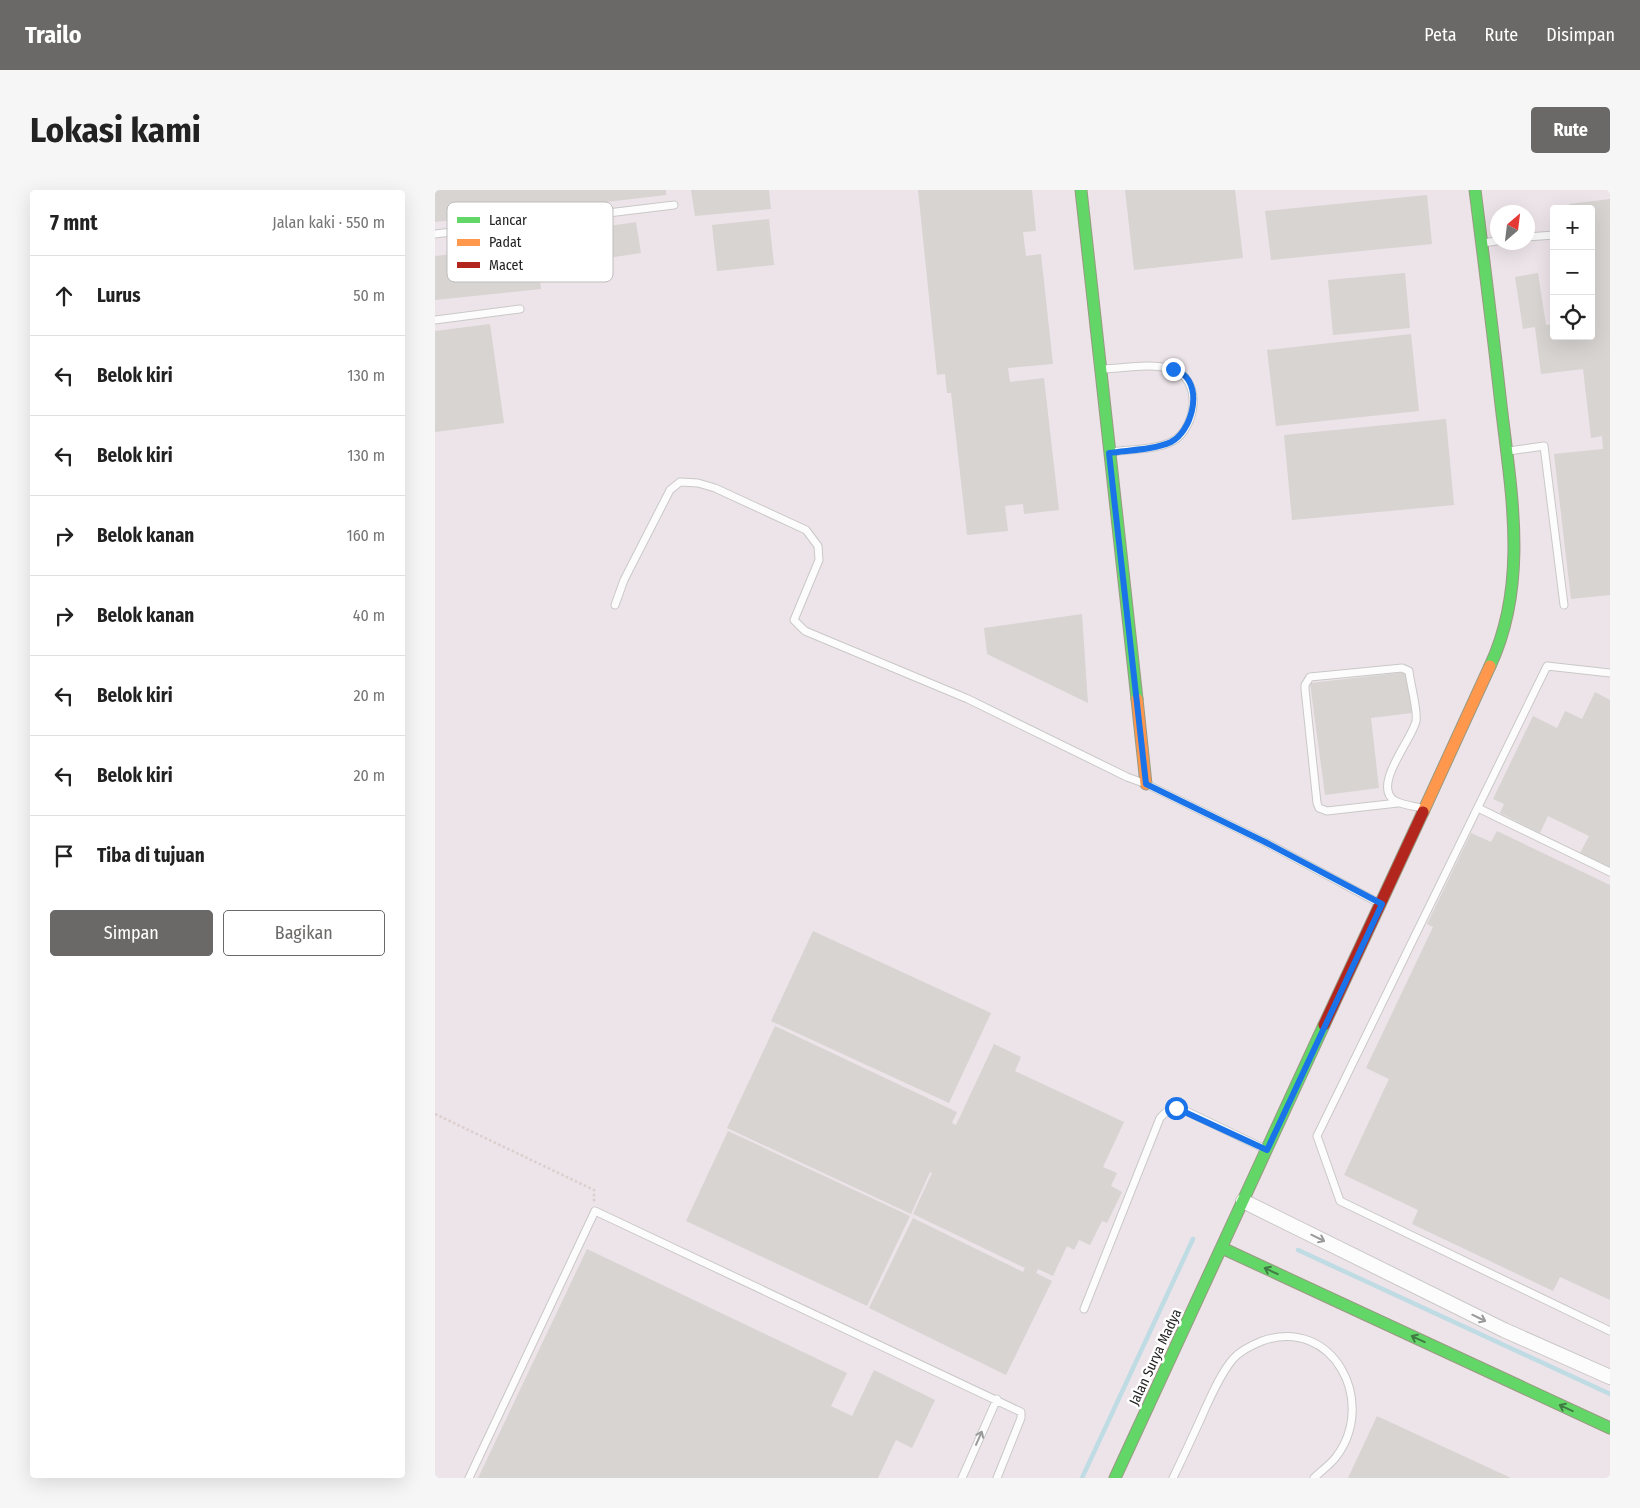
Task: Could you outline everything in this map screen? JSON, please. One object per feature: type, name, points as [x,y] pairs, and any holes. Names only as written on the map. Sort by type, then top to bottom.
[{"type":"street","points":[[1081,190],[1146,784]]},
{"type":"street","name":"Jalan Surya Madya","points":[[1115,1478],[1382,904],[1500,645],[1509,618],[1514,582],[1512,513],[1475,190]]},
{"type":"street","points":[[1243,1201],[1504,1330],[1610,1378]]},
{"type":"street","points":[[1222,1248],[1610,1428]]},
{"type":"lane","points":[[613,212],[675,205]]},
{"type":"lane","points":[[1535,236],[1550,235]]},
{"type":"lane","points":[[1482,243],[1490,242]]},
{"type":"lane","points":[[435,320],[520,309]]},
{"type":"lane","points":[[1100,369],[1150,366],[1173,369],[1183,374],[1189,381],[1193,397],[1192,413],[1179,437],[1158,445],[1109,453]]},
{"type":"lane","points":[[1506,451],[1544,446],[1564,605]]},
{"type":"lane","points":[[615,605],[625,580],[670,490],[680,482],[698,483],[715,488],[806,530],[818,546],[819,560],[794,620],[798,626],[968,699],[1265,842],[1382,904]]},
{"type":"lane","points":[[1610,673],[1547,666],[1317,1136],[1340,1202],[1610,1331]]},
{"type":"lane","points":[[1398,802],[1327,811],[1319,808],[1305,685],[1309,678],[1402,668],[1409,671],[1416,721],[1387,782],[1391,798],[1398,802],[1425,808]]},
{"type":"lane","points":[[1478,808],[1610,872]]},
{"type":"lane","points":[[1084,1309],[1161,1118],[1168,1110],[1176,1108],[1186,1111],[1267,1150]]},
{"type":"lane","points":[[469,1478],[595,1211],[997,1399],[1021,1412],[997,1478]]},
{"type":"lane","points":[[1173,1478],[1215,1388],[1233,1359],[1256,1343],[1274,1337],[1304,1339],[1331,1353],[1351,1387],[1354,1408],[1353,1422],[1335,1458],[1314,1478]]},
{"type":"lane","points":[[962,1478],[997,1399]]},
{"type":"path","points":[[435,1114],[594,1190],[595,1211]]},
{"type":"shaded area","points":[[435,190],[1610,190],[1610,1478],[435,1478]]},
{"type":"building","points":[[435,190],[666,190],[666,195],[606,202],[447,202],[447,221],[435,222]]},
{"type":"building","points":[[691,190],[769,190],[771,209],[695,216]]},
{"type":"building","points":[[918,190],[1032,190],[1036,231],[1023,232],[1026,256],[1041,254],[1053,364],[1008,368],[1010,382],[1044,378],[1059,510],[1024,514],[1023,504],[1005,506],[1008,531],[967,535],[951,393],[947,393],[945,374],[937,375]]},
{"type":"building","points":[[1125,190],[1235,190],[1243,258],[1134,270]]},
{"type":"building","points":[[1427,195],[1432,244],[1271,260],[1265,211]]},
{"type":"building","points":[[1610,199],[1610,595],[1571,599],[1554,454],[1603,449],[1602,436],[1591,438],[1583,369],[1541,374],[1535,327],[1523,329],[1515,277],[1538,273],[1546,325],[1550,324],[1550,340],[1595,340],[1595,205],[1569,204]]},
{"type":"building","points":[[769,219],[774,265],[717,271],[712,225]]},
{"type":"building","points":[[636,222],[641,253],[613,257],[613,225]]},
{"type":"building","points":[[447,255],[447,282],[540,282],[541,289],[435,300],[435,256]]},
{"type":"building","points":[[1405,273],[1410,328],[1333,335],[1328,280]]},
{"type":"building","points":[[490,324],[504,423],[435,432],[435,331]]},
{"type":"building","points":[[1411,334],[1419,411],[1276,426],[1267,350]]},
{"type":"building","points":[[1446,419],[1454,505],[1292,520],[1284,435]]},
{"type":"building","points":[[1082,614],[1088,703],[987,654],[984,628]]},
{"type":"building","points":[[1407,672],[1412,713],[1371,718],[1379,788],[1325,795],[1310,683]]},
{"type":"building","points":[[1595,692],[1610,700],[1610,868],[1580,853],[1589,836],[1548,816],[1540,833],[1500,813],[1504,804],[1493,799],[1533,716],[1557,728],[1565,711],[1582,719]]},
{"type":"building","points":[[1497,831],[1610,885],[1610,1300],[1560,1277],[1553,1291],[1412,1224],[1418,1210],[1344,1175],[1389,1079],[1366,1068],[1433,927],[1427,924],[1471,833],[1491,842]]},
{"type":"building","points":[[813,931],[991,1013],[949,1103],[771,1021]]},
{"type":"building","points":[[775,1026],[957,1112],[952,1123],[956,1125],[994,1044],[1021,1057],[1015,1071],[1124,1122],[1103,1167],[1117,1173],[1111,1186],[1122,1192],[1107,1223],[1102,1221],[1090,1245],[1079,1240],[1074,1250],[1067,1246],[1053,1276],[1038,1269],[1036,1273],[1052,1281],[1006,1375],[869,1308],[913,1218],[1023,1272],[1025,1268],[913,1214],[932,1173],[930,1172],[911,1214],[727,1128]]},
{"type":"building","points":[[728,1131],[910,1216],[867,1306],[686,1221]]},
{"type":"building","points":[[587,1249],[847,1373],[831,1406],[852,1416],[874,1370],[935,1400],[912,1448],[896,1440],[878,1478],[478,1478]]},
{"type":"building","points":[[1377,1416],[1511,1478],[1348,1478]]},
{"type":"waterway","points":[[1082,1478],[1193,1239]]},
{"type":"waterway","points":[[1298,1250],[1610,1394]]},
{"type":"traffic: fast","points":[[1081,190],[1137,699]]},
{"type":"traffic: fast","points":[[1475,190],[1509,470],[1514,537],[1510,602],[1502,634],[1490,666]]},
{"type":"traffic: fast","points":[[1115,1478],[1324,1025]]},
{"type":"traffic: fast","points":[[1222,1248],[1610,1428]]},
{"type":"traffic: slow","points":[[1423,812],[1490,666]]},
{"type":"traffic: slow","points":[[1137,699],[1146,784]]},
{"type":"traffic: jam","points":[[1324,1025],[1423,812]]},
{"type":"route","points":[[1173,369],[1183,374],[1189,381],[1193,397],[1192,413],[1179,437],[1158,445],[1109,453],[1146,784],[1265,842],[1382,904],[1267,1150],[1176,1108]]}]
